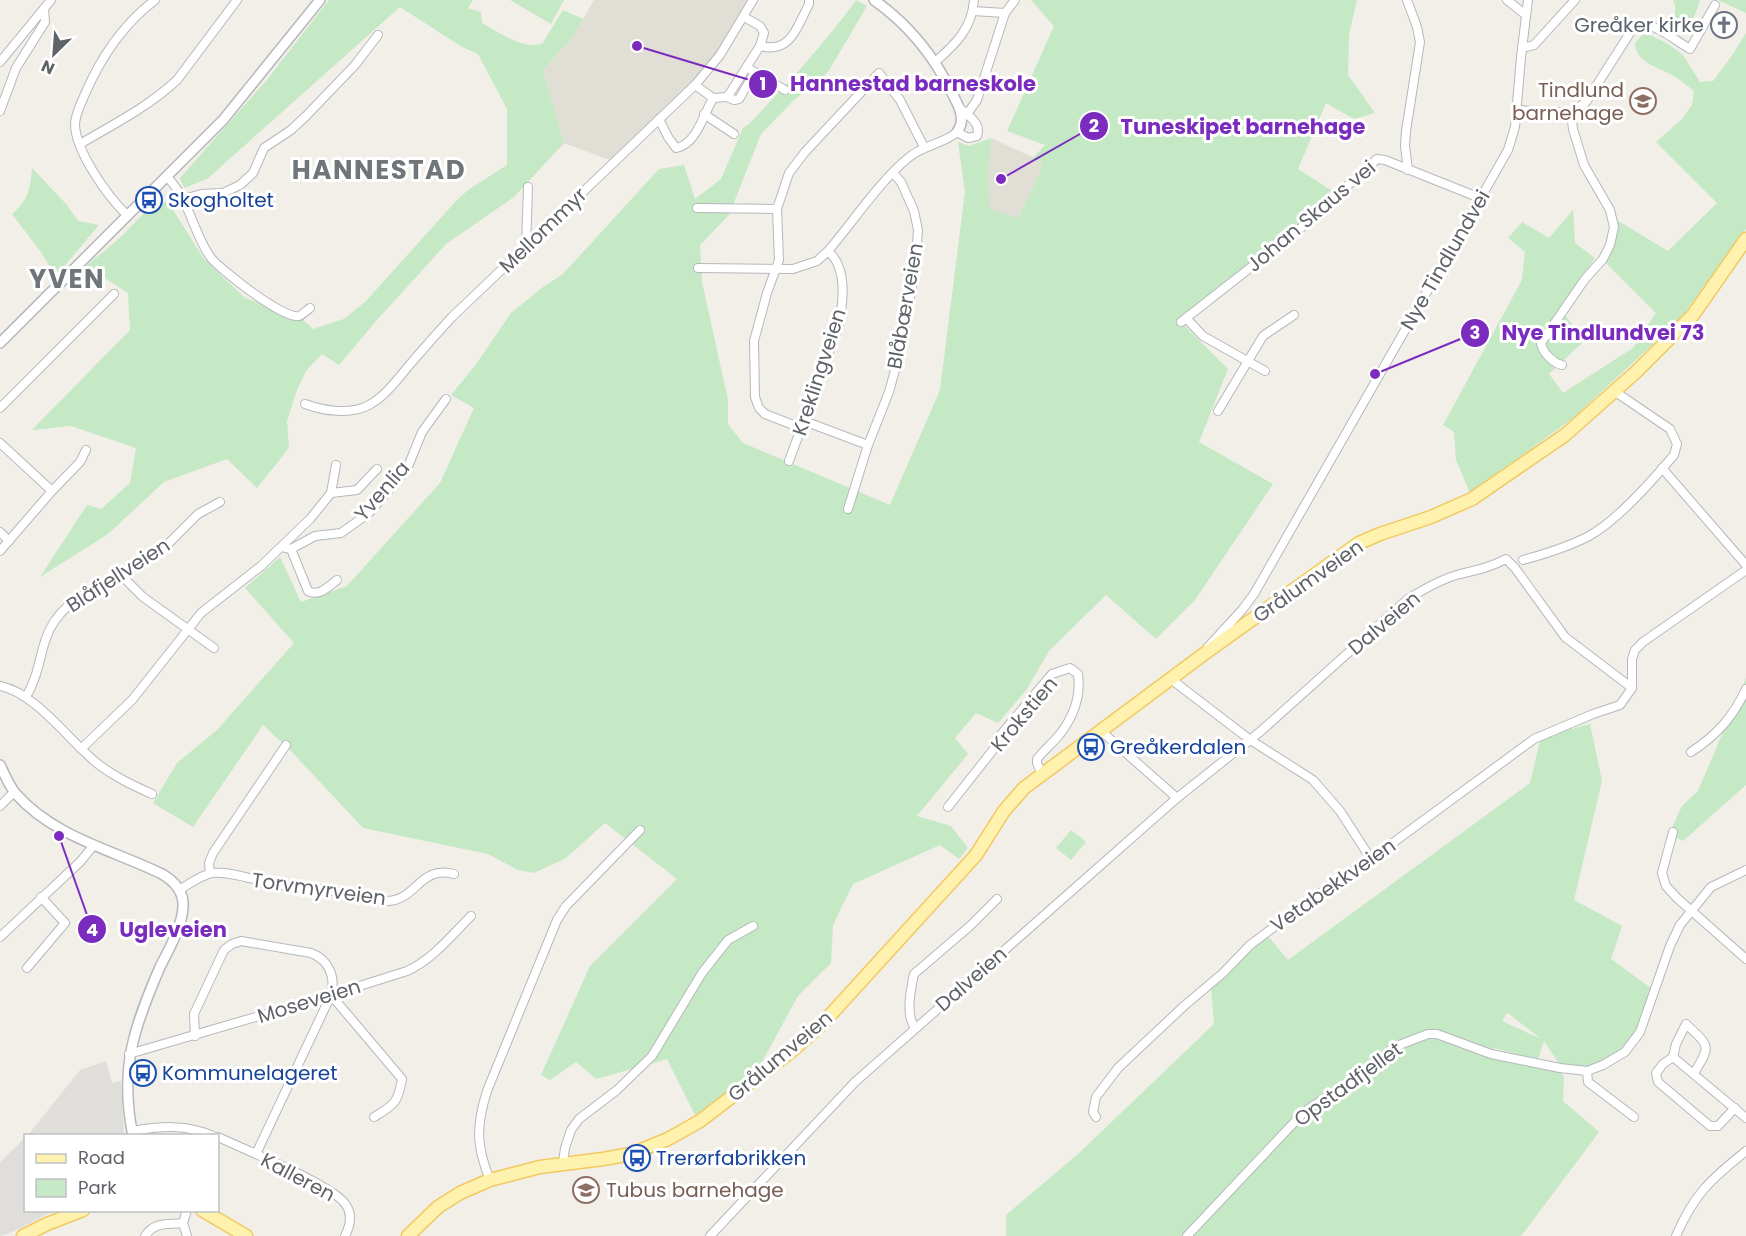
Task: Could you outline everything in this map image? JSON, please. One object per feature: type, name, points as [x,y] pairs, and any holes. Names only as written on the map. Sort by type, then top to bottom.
[{"type":"main road","name":"Grålumveien","points":[[408,1236],[438,1207],[460,1193],[490,1180],[521,1170],[624,1156],[679,1134],[700,1121],[793,1050],[828,1017],[976,855],[1024,788],[1208,651],[1359,543],[1455,507],[1481,494],[1565,435],[1636,372],[1693,315],[1746,239]]},
{"type":"main road","points":[[23,1236],[78,1212]]},
{"type":"main road","points":[[205,1212],[246,1236]]},
{"type":"street","points":[[0,62],[51,0]]},
{"type":"street","points":[[127,216],[106,191],[80,144],[75,126],[76,116],[94,74],[121,32],[136,15],[155,0]]},
{"type":"street","points":[[80,144],[147,105],[171,85],[237,0]]},
{"type":"street","points":[[0,343],[224,120],[320,0]]},
{"type":"street","name":"Mellommyr","points":[[305,404],[332,410],[356,409],[368,406],[389,389],[435,334],[695,85],[720,55],[753,0]]},
{"type":"street","points":[[760,46],[777,49],[788,42],[809,0]]},
{"type":"street","points":[[874,0],[912,33],[935,62],[963,111],[976,123],[978,134],[968,138],[957,132]]},
{"type":"street","points":[[935,62],[963,35],[975,0]]},
{"type":"street","points":[[963,111],[975,105],[1005,13],[1016,0]]},
{"type":"street","points":[[1407,0],[1420,42],[1406,131],[1408,170]]},
{"type":"street","points":[[1507,0],[1526,15]]},
{"type":"street","name":"Nye Tindlundvei","points":[[1208,651],[1212,642],[1254,594],[1508,150],[1515,127],[1528,0]]},
{"type":"street","points":[[1522,48],[1534,45],[1575,0]]},
{"type":"street","points":[[1516,110],[1571,113],[1586,102],[1635,26],[1641,24],[1653,27],[1690,48],[1715,5]]},
{"type":"street","points":[[0,111],[16,68],[45,22],[44,9]]},
{"type":"street","points":[[973,11],[1005,13]]},
{"type":"street","points":[[695,85],[713,98],[739,99],[764,33],[763,29],[744,17]]},
{"type":"street","points":[[184,199],[201,194],[223,193],[240,185],[253,173],[264,148],[306,117],[355,65],[378,35]]},
{"type":"street","points":[[751,70],[785,90]]},
{"type":"street","points":[[868,445],[765,414],[759,408],[755,397],[754,341],[767,292],[779,260],[777,209],[789,173],[805,152],[879,73],[900,100],[924,147]]},
{"type":"street","points":[[659,119],[668,137],[676,148],[680,148],[693,138],[713,98]]},
{"type":"street","points":[[698,268],[793,269],[817,261],[828,252],[908,158],[924,147],[953,136],[957,132],[962,123],[963,111]]},
{"type":"street","points":[[1562,365],[1557,364],[1545,352],[1541,343],[1585,279],[1603,259],[1610,245],[1614,227],[1610,210],[1584,165],[1573,129],[1571,113]]},
{"type":"street","points":[[704,114],[734,134]]},
{"type":"street","name":"Johan Skaus vei","points":[[1265,371],[1203,336],[1184,320],[1301,228],[1371,162],[1381,159],[1480,198]]},
{"type":"street","name":"Blåbærveien","points":[[848,509],[901,348],[915,269],[918,230],[914,211],[901,182],[893,173]]},
{"type":"street","points":[[167,177],[184,199],[205,248],[218,265],[266,303],[280,311],[299,316],[310,308]]},
{"type":"street","points":[[526,246],[528,187]]},
{"type":"street","points":[[697,208],[777,209]]},
{"type":"street","name":"Kreklingveien","points":[[789,461],[839,325],[843,305],[843,288],[838,264],[834,256],[828,252]]},
{"type":"street","points":[[0,408],[114,294]]},
{"type":"street","points":[[1218,411],[1263,336],[1294,315]]},
{"type":"street","points":[[1522,560],[1591,535],[1621,510],[1662,468],[1675,450],[1677,444],[1670,429],[1614,391]]},
{"type":"street","name":"Yvenlia","points":[[286,548],[315,536],[341,533],[369,513],[407,470],[422,432],[446,399]]},
{"type":"street","points":[[0,443],[52,491]]},
{"type":"street","points":[[0,551],[80,462],[86,450]]},
{"type":"street","name":"Yvenlia","points":[[81,749],[132,700],[201,613],[286,548],[331,493],[336,465]]},
{"type":"street","points":[[1662,468],[1746,565]]},
{"type":"street","name":"Yvenlia","points":[[331,493],[357,490],[377,469]]},
{"type":"street","name":"Blåfjellveien","points":[[26,697],[33,684],[45,640],[54,620],[75,600],[165,547],[198,514],[220,502]]},
{"type":"street","points":[[0,532],[9,541]]},
{"type":"street","points":[[286,548],[310,593],[318,593],[337,580]]},
{"type":"street","name":"Dalveien","points":[[710,1236],[855,1082],[1177,798],[1289,706],[1408,599],[1439,582],[1506,559],[1565,637],[1632,688]]},
{"type":"street","points":[[1632,688],[1632,659],[1635,650],[1746,570]]},
{"type":"street","points":[[119,573],[143,597],[214,648]]},
{"type":"street","name":"Krokstien","points":[[948,807],[993,750],[998,738],[1052,674],[1070,668],[1078,674],[1077,703],[1060,734],[1037,759],[1041,774]]},
{"type":"street","points":[[1176,683],[1249,739],[1313,780],[1340,811],[1371,859]]},
{"type":"street","points":[[0,686],[16,690],[26,697],[110,773],[152,794]]},
{"type":"street","name":"Vetabekkveien","points":[[1096,1117],[1093,1112],[1094,1105],[1101,1088],[1118,1068],[1223,973],[1250,945],[1534,739],[1620,705],[1632,688]]},
{"type":"street","points":[[1690,752],[1708,740],[1727,722],[1746,689]]},
{"type":"street","points":[[1101,730],[1177,798]]},
{"type":"street","points":[[179,890],[210,873],[209,863],[213,853],[285,745]]},
{"type":"street","points":[[0,765],[14,792],[50,822],[94,845],[162,874],[179,890],[183,904],[182,916],[144,1004],[134,1031],[129,1054],[128,1088],[133,1133],[181,1127],[198,1129],[209,1134]]},
{"type":"street","points":[[0,806],[14,792]]},
{"type":"street","points":[[490,1180],[479,1147],[478,1129],[481,1110],[557,920],[566,906],[640,830]]},
{"type":"street","points":[[1673,832],[1662,873],[1666,886],[1746,959]]},
{"type":"street","points":[[0,937],[80,862],[94,845]]},
{"type":"street","points":[[1634,1117],[1588,1082],[1587,1071],[1616,1058],[1633,1043],[1643,1024],[1670,946],[1680,925],[1711,887],[1746,870]]},
{"type":"street","name":"Torvmyrveien","points":[[210,873],[350,894],[387,902],[408,894],[427,876],[435,872],[443,871],[454,874]]},
{"type":"street","points":[[27,968],[65,923],[41,897]]},
{"type":"street","points":[[915,1028],[912,1024],[910,1010],[914,974],[970,926],[997,899]]},
{"type":"street","name":"Moseveien","points":[[129,1054],[331,995],[419,965],[471,916]]},
{"type":"street","points":[[563,1163],[571,1130],[579,1119],[617,1090],[652,1056],[702,973],[728,940],[753,926]]},
{"type":"street","points":[[195,1036],[194,1014],[204,991],[224,950],[236,942],[249,942],[318,956],[327,964],[333,989],[331,995],[256,1154]]},
{"type":"street","points":[[331,995],[402,1079],[399,1095],[394,1105],[374,1117]]},
{"type":"street","points":[[1694,1073],[1706,1054],[1706,1048],[1704,1042],[1686,1024],[1676,1044],[1673,1057],[1659,1069],[1658,1082],[1710,1126],[1718,1126],[1734,1108]]},
{"type":"street","name":"Opstadfjellet","points":[[1187,1236],[1298,1117],[1368,1070],[1401,1044],[1428,1034],[1437,1034],[1491,1054],[1587,1071]]},
{"type":"street","points":[[1673,1057],[1746,1118]]},
{"type":"street","name":"Kalleren","points":[[219,1137],[338,1196],[345,1202],[351,1216],[345,1236]]},
{"type":"street","points":[[1676,1236],[1688,1209],[1706,1184],[1746,1151]]},
{"type":"street","points":[[186,1212],[183,1223],[187,1236]]},
{"type":"street","points":[[145,1236],[152,1226],[183,1223]]},
{"type":"shaded area","points":[[594,0],[753,0],[720,55],[615,162],[564,143],[543,70],[573,37]]},
{"type":"shaded area","points":[[991,138],[1043,162],[1018,218],[988,209]]},
{"type":"shaded area","points":[[106,1061],[112,1083],[121,1081],[124,1134],[29,1134],[80,1070]]},
{"type":"shaded area","points":[[24,1139],[24,1212],[52,1212],[0,1236],[0,1162]]},
{"type":"green space","points":[[329,0],[473,0],[468,8],[481,12],[482,23],[511,39],[534,45],[542,44],[563,10],[583,19],[573,37],[543,70],[564,143],[514,197],[446,244],[339,365],[322,354],[306,371],[287,421],[289,448],[257,488],[227,459],[164,482],[108,534],[40,577],[87,505],[101,509],[130,483],[136,448],[71,426],[32,430],[130,330],[128,293],[86,266],[126,232],[144,213],[155,205],[168,202],[204,259],[245,298],[299,316],[313,329],[344,319],[366,301],[456,201],[468,190],[507,165],[507,109],[478,54],[462,47],[400,7],[207,179],[184,188],[180,178],[266,81]]},
{"type":"green space","points":[[510,0],[564,0],[551,24]]},
{"type":"green space","points":[[856,0],[867,6],[828,72],[794,100],[761,134],[729,215],[700,245],[702,282],[728,400],[728,424],[743,443],[890,505],[940,390],[965,192],[958,142],[969,146],[991,138],[988,174],[989,209],[1018,218],[1041,170],[1042,162],[1032,159],[1045,145],[1007,131],[1054,26],[1031,0],[1357,0],[1349,35],[1348,75],[1375,113],[1354,119],[1326,103],[1298,169],[1337,194],[1181,322],[1228,369],[1199,442],[1273,484],[1195,600],[1156,639],[1106,595],[1049,651],[1027,689],[998,723],[976,713],[955,738],[968,754],[917,816],[951,826],[968,848],[959,859],[940,845],[853,884],[833,925],[831,963],[798,996],[758,1069],[695,1115],[667,1059],[596,1079],[576,1062],[550,1080],[541,1075],[590,966],[677,879],[605,823],[566,858],[534,873],[518,870],[488,854],[363,828],[290,750],[263,725],[193,827],[153,803],[177,763],[217,730],[294,643],[245,588],[280,557],[301,602],[347,586],[440,483],[474,408],[451,395],[474,367],[511,313],[563,274],[659,169],[684,165],[695,199],[721,179],[743,128],[805,64]]},
{"type":"green space","points":[[1673,0],[1700,0],[1691,21],[1682,32],[1675,30]]},
{"type":"green space","points":[[1718,0],[1746,0],[1746,13]]},
{"type":"green space","points":[[1746,33],[1746,229],[1684,314],[1651,346],[1573,418],[1470,493],[1456,460],[1454,432],[1443,425],[1522,280],[1525,252],[1508,238],[1522,222],[1549,238],[1573,210],[1575,243],[1595,258],[1560,308],[1584,341],[1549,374],[1563,393],[1633,348],[1656,313],[1606,263],[1614,240],[1615,219],[1668,251],[1717,203],[1656,142],[1682,119],[1692,105],[1694,91],[1674,76],[1649,64],[1639,56],[1635,43],[1642,35],[1648,34],[1683,55],[1700,82],[1713,81]]},
{"type":"green space","points":[[32,168],[67,205],[78,221],[99,225],[56,276],[12,214],[28,194]]},
{"type":"green space","points":[[1746,678],[1746,785],[1683,841],[1669,834],[1682,806],[1698,791]]},
{"type":"green space","points":[[1590,724],[1602,781],[1574,900],[1622,926],[1611,959],[1655,991],[1633,1043],[1587,1071],[1562,1068],[1544,1041],[1538,1060],[1494,1048],[1491,1054],[1560,1068],[1564,1078],[1563,1101],[1599,1132],[1521,1236],[1006,1236],[1006,1215],[1077,1155],[1214,1024],[1211,987],[1268,936],[1288,960],[1530,783],[1541,737]],"holes":[[[1508,1013],[1541,1039],[1502,1021]]]},
{"type":"green space","points":[[1071,830],[1086,842],[1071,860],[1056,848]]},
{"type":"place","name":"Greåker kirke","points":[[1724,25]]},
{"type":"place","name":"Hannestad barneskole","points":[[637,46]]},
{"type":"place","name":"Tindlund barnehage","points":[[1643,101]]},
{"type":"place","name":"Tuneskipet barnehage","points":[[1001,179]]},
{"type":"place","name":"Skogholtet","points":[[149,200]]},
{"type":"place","name":"Nye Tindlundvei 73","points":[[1375,374]]},
{"type":"place","name":"Greåkerdalen","points":[[1091,747]]},
{"type":"place","name":"Ugleveien","points":[[59,836]]},
{"type":"place","name":"Kommunelageret","points":[[143,1073]]},
{"type":"place","name":"Trerørfabrikken","points":[[637,1158]]},
{"type":"place","name":"Tubus barnehage","points":[[586,1190]]},
{"type":"district","name":"HANNESTAD","points":[[379,170]]},
{"type":"district","name":"YVEN","points":[[67,279]]}]
